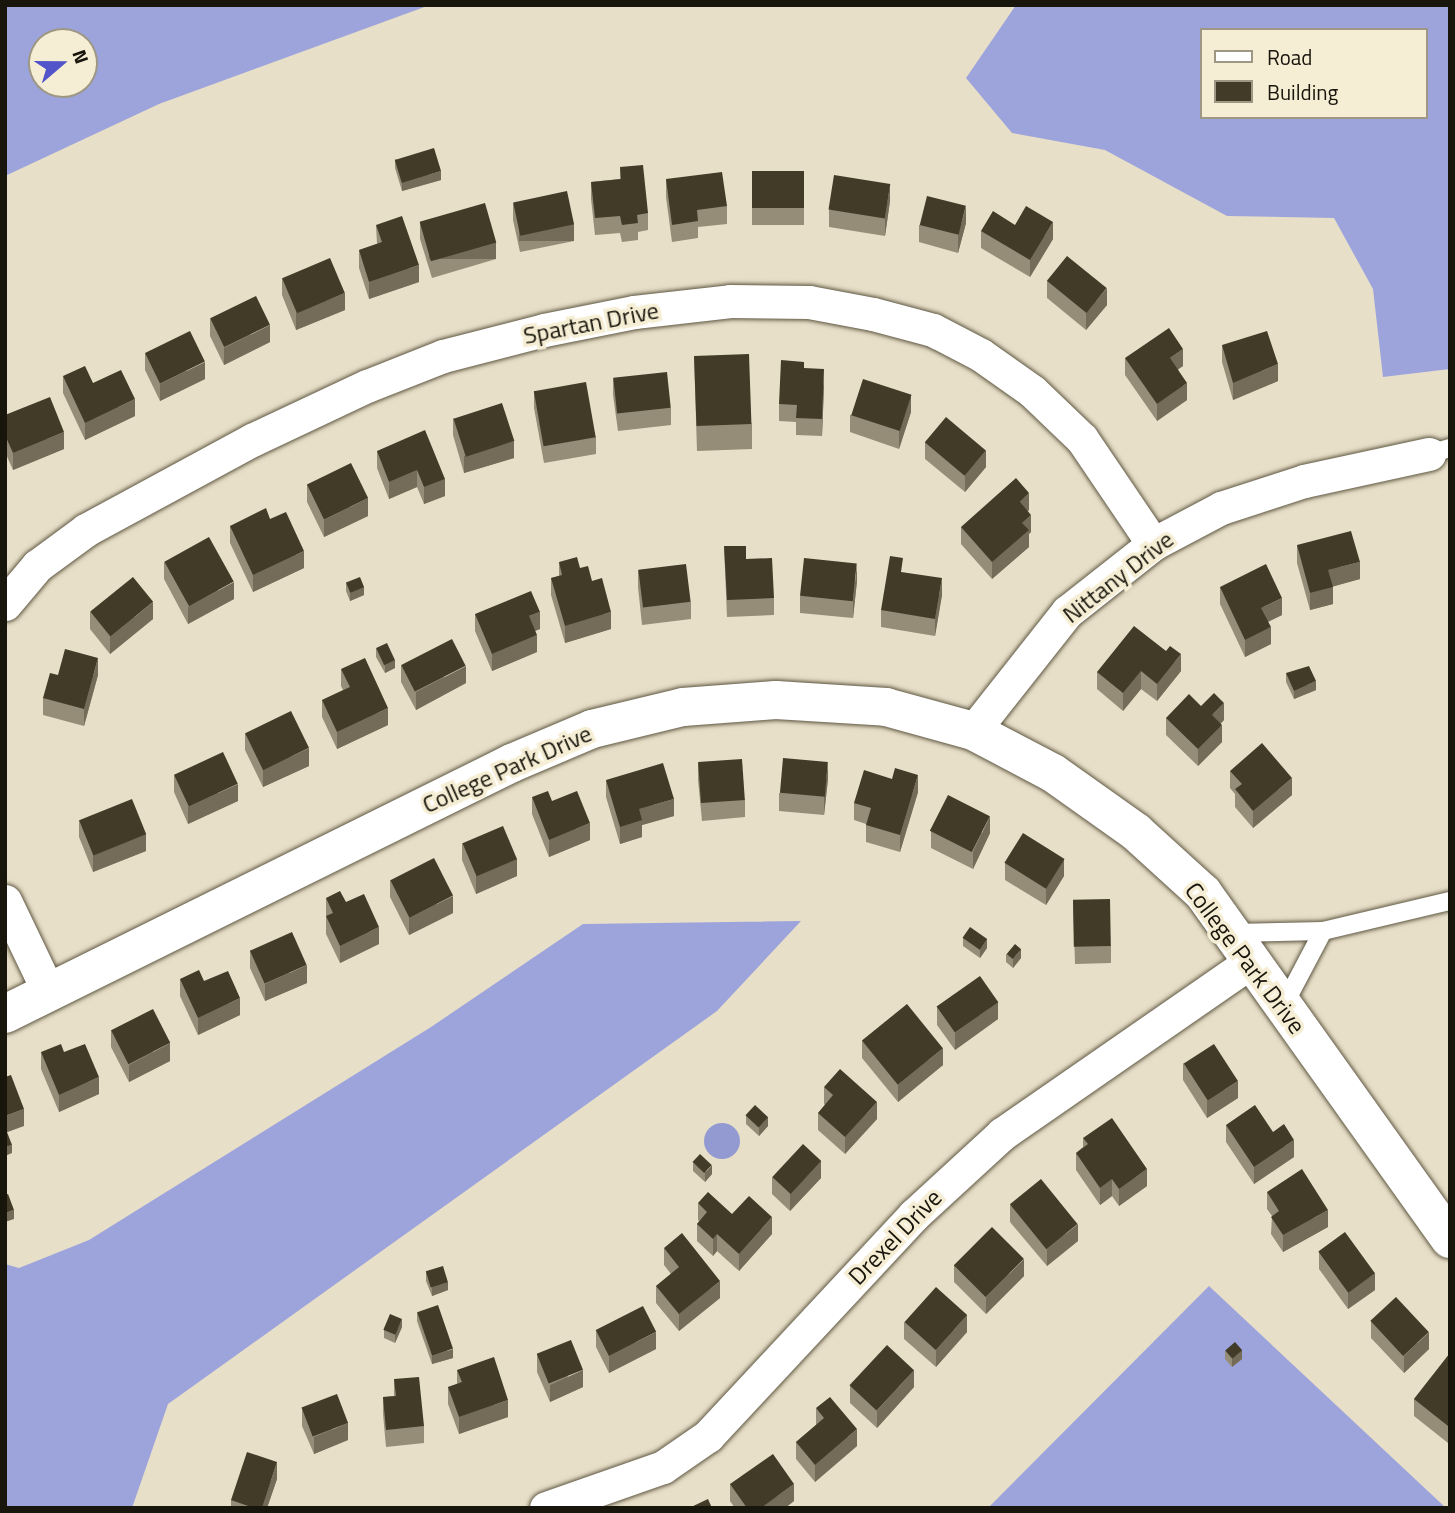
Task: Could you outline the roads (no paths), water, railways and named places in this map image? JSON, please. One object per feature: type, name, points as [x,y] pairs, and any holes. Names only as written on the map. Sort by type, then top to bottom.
[{"type":"street","name":"Spartan Drive","points":[[5,604],[37,566],[86,530],[252,440],[367,386],[443,356],[544,330],[634,312],[730,302],[809,302],[873,314],[933,330],[981,355],[1032,391],[1082,439],[1153,544]]},
{"type":"street","name":"Nittany Drive","points":[[973,732],[1067,612],[1153,544],[1221,508],[1268,492],[1439,451]]},
{"type":"street","name":"College Park Drive","points":[[5,1014],[512,763],[592,729],[683,707],[776,700],[886,708],[973,732],[1053,773],[1136,832],[1203,893],[1450,1239]]},
{"type":"street","points":[[5,901],[49,993]]},
{"type":"street","name":"Drexel Drive","points":[[546,1508],[663,1466],[708,1436],[914,1215],[1002,1134],[1240,947]]},
{"type":"lane","points":[[1240,947],[1323,931],[1450,901]]},
{"type":"lane","points":[[1283,1007],[1323,931]]}]
